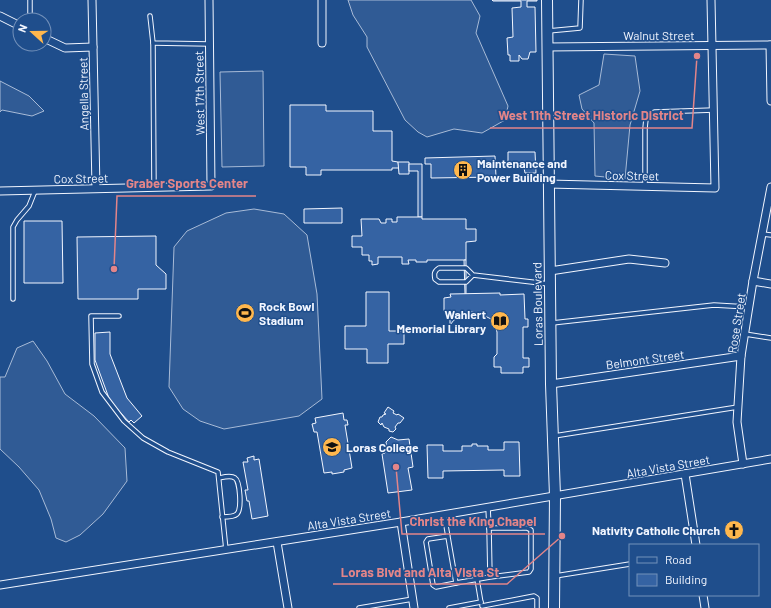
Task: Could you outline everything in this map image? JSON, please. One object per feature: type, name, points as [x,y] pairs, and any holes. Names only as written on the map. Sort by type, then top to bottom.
[{"type":"main road","name":"Loras Boulevard","points":[[547,0],[551,384],[555,496],[554,608]]},
{"type":"street","name":"Angella Street","points":[[92,0],[96,188]]},
{"type":"street","name":"West 17th Street","points":[[209,0],[212,186]]},
{"type":"street","points":[[322,0],[322,43]]},
{"type":"street","points":[[711,0],[714,110]]},
{"type":"street","points":[[0,16],[12,22]]},
{"type":"street","points":[[52,42],[65,48],[93,47]]},
{"type":"street","points":[[770,45],[771,101]]},
{"type":"street","name":"Walnut Street","points":[[547,47],[770,45]]},
{"type":"street","name":"Cox Street","points":[[548,184],[715,188],[714,110]]},
{"type":"street","name":"Cox Street","points":[[0,191],[212,186]]},
{"type":"street","name":"Rose Street","points":[[743,464],[738,422],[741,356],[753,281],[771,187]]},
{"type":"street","points":[[550,271],[629,259],[665,263]]},
{"type":"street","points":[[753,281],[771,284]]},
{"type":"street","name":"Belmont Street","points":[[551,384],[741,356]]},
{"type":"street","name":"Alta Vista Street","points":[[0,585],[400,522],[771,459]]},
{"type":"street","points":[[685,474],[696,544]]},
{"type":"street","points":[[400,522],[414,608]]},
{"type":"street","points":[[277,542],[288,608]]},
{"type":"street","points":[[704,596],[706,608]]},
{"type":"lane","points":[[30,0],[30,12]]},
{"type":"lane","points":[[547,31],[580,28],[581,0]]},
{"type":"lane","points":[[150,16],[153,43],[154,187]]},
{"type":"lane","points":[[153,43],[209,44]]},
{"type":"lane","points":[[645,186],[645,128],[646,120],[649,114],[655,112],[714,110]]},
{"type":"lane","points":[[13,299],[13,227],[29,206],[35,190]]},
{"type":"lane","points":[[762,234],[771,235]]},
{"type":"lane","points":[[473,275],[466,282],[439,282],[435,280],[434,274],[439,268],[466,268],[473,275],[550,285]]},
{"type":"lane","points":[[551,323],[714,305],[749,307]]},
{"type":"lane","points":[[119,316],[91,316],[92,364],[102,392],[124,421],[143,438],[168,452],[218,472],[226,550]]},
{"type":"lane","points":[[745,334],[771,338]]},
{"type":"lane","points":[[553,436],[738,407]]},
{"type":"lane","points":[[219,478],[232,476],[236,478],[238,482],[240,507],[239,512],[236,515],[222,517]]},
{"type":"lane","points":[[488,507],[490,577]]},
{"type":"lane","points":[[444,514],[456,583]]},
{"type":"lane","points":[[448,536],[428,539],[426,542],[433,585],[436,587],[477,579],[529,572],[531,569],[531,530],[527,528],[489,528]]},
{"type":"lane","points":[[554,576],[629,564]]},
{"type":"lane","points":[[477,579],[482,606]]},
{"type":"lane","points":[[449,608],[482,606],[534,596],[537,598],[537,608]]},
{"type":"lane","points":[[359,608],[413,599]]},
{"type":"shaded area","points":[[348,0],[471,0],[480,16],[476,33],[508,106],[505,120],[482,133],[454,129],[427,137],[418,132],[405,120],[367,47],[367,37],[353,15]]},
{"type":"shaded area","points":[[604,54],[635,56],[640,91],[630,125],[625,179],[595,176],[594,123],[582,109],[579,95],[599,85]]},
{"type":"shaded area","points":[[263,71],[264,166],[222,167],[220,72]]},
{"type":"shaded area","points":[[0,81],[29,96],[44,111],[32,116],[2,110],[0,112]]},
{"type":"shaded area","name":"Rock Bowl Stadium","points":[[254,209],[284,214],[307,235],[317,294],[322,399],[299,416],[224,429],[200,421],[183,409],[169,387],[174,247],[187,231],[226,213]]},
{"type":"shaded area","points":[[33,341],[47,361],[65,394],[94,416],[125,448],[127,481],[103,514],[80,535],[66,542],[56,538],[51,519],[39,490],[19,467],[0,449],[0,377],[5,377],[17,348]]},
{"type":"building","points":[[492,0],[537,0],[527,1],[527,7],[535,7],[536,52],[530,52],[528,59],[522,59],[519,55],[519,61],[510,61],[510,55],[508,55],[507,38],[513,37],[512,8],[521,7],[521,1]]},
{"type":"building","points":[[290,105],[326,105],[326,111],[373,111],[373,131],[392,131],[392,161],[398,162],[399,168],[392,168],[392,170],[321,170],[321,175],[306,175],[306,167],[290,167]]},
{"type":"building","points":[[508,152],[535,152],[536,173],[525,173],[524,168],[508,168]]},
{"type":"building","name":"Maintenance and Power Building","points":[[495,156],[496,177],[431,178],[431,164],[425,164],[425,158]]},
{"type":"building","points":[[398,162],[409,162],[409,174],[399,174]]},
{"type":"building","points":[[409,164],[422,164],[422,217],[418,217],[418,171],[409,171]]},
{"type":"building","points":[[342,208],[342,223],[304,223],[304,209]]},
{"type":"building","points":[[397,217],[422,217],[422,219],[466,219],[466,229],[476,229],[476,241],[466,242],[466,260],[427,260],[427,262],[416,262],[416,260],[408,260],[409,264],[402,264],[402,257],[378,257],[378,264],[372,265],[372,261],[369,261],[369,255],[362,255],[362,247],[352,247],[352,236],[362,236],[361,219],[379,219],[381,223],[386,223],[386,219],[392,219],[392,222],[397,222]]},
{"type":"building","points":[[24,221],[62,221],[63,283],[24,283]]},
{"type":"building","points":[[156,236],[156,265],[166,274],[166,289],[138,289],[138,299],[78,299],[77,237]]},
{"type":"building","points":[[464,260],[466,260],[466,294],[465,294]]},
{"type":"building","points":[[366,292],[389,292],[389,331],[404,331],[404,344],[388,344],[388,363],[367,363],[367,349],[345,349],[345,326],[366,326]]},
{"type":"building","points":[[500,293],[500,295],[524,294],[525,319],[528,319],[528,327],[523,327],[523,358],[529,358],[529,367],[523,367],[523,373],[501,373],[501,367],[494,367],[494,357],[497,354],[497,332],[491,319],[481,314],[472,312],[454,320],[450,325],[450,311],[444,311],[444,298],[451,297],[450,294]]},
{"type":"building","points":[[110,332],[110,354],[127,398],[142,416],[134,423],[131,420],[129,422],[110,401],[95,360],[95,333]]},
{"type":"building","points":[[388,407],[394,411],[393,413],[404,418],[400,423],[398,423],[393,432],[384,427],[382,423],[381,425],[378,422],[380,417],[386,414],[384,413]]},
{"type":"building","points":[[343,413],[344,420],[347,420],[348,425],[345,425],[352,468],[344,470],[344,472],[332,474],[332,472],[324,473],[317,432],[314,432],[312,424],[316,423],[315,418]]},
{"type":"building","points":[[391,437],[398,440],[409,439],[413,467],[408,468],[412,490],[388,493],[382,454],[385,453],[384,449],[387,449],[386,442]]},
{"type":"building","points":[[504,442],[519,442],[520,476],[504,476],[504,470],[443,471],[443,478],[428,478],[427,445],[443,445],[443,451],[462,451],[462,446],[472,446],[472,444],[477,444],[477,446],[488,446],[488,450],[504,450]]},
{"type":"building","points":[[254,456],[254,460],[259,459],[268,516],[252,519],[249,501],[247,501],[245,490],[248,490],[243,462],[248,462],[247,458]]},
{"type":"place","name":"West 11th Street Historic District","points":[[697,56]]},
{"type":"place","name":"Maintenance and Power Building","points":[[463,170]]},
{"type":"place","name":"Graber Sports Center","points":[[114,269]]},
{"type":"place","name":"Rock Bowl Stadium","points":[[245,313]]},
{"type":"place","name":"Wahlert Memorial Library","points":[[500,321]]},
{"type":"place","name":"Loras College","points":[[332,447]]},
{"type":"place","name":"Christ the King Chapel","points":[[396,467]]},
{"type":"place","name":"Nativity Catholic Church","points":[[734,530]]},
{"type":"place","name":"Loras Blvd and Alta Vista St","points":[[562,536]]}]
